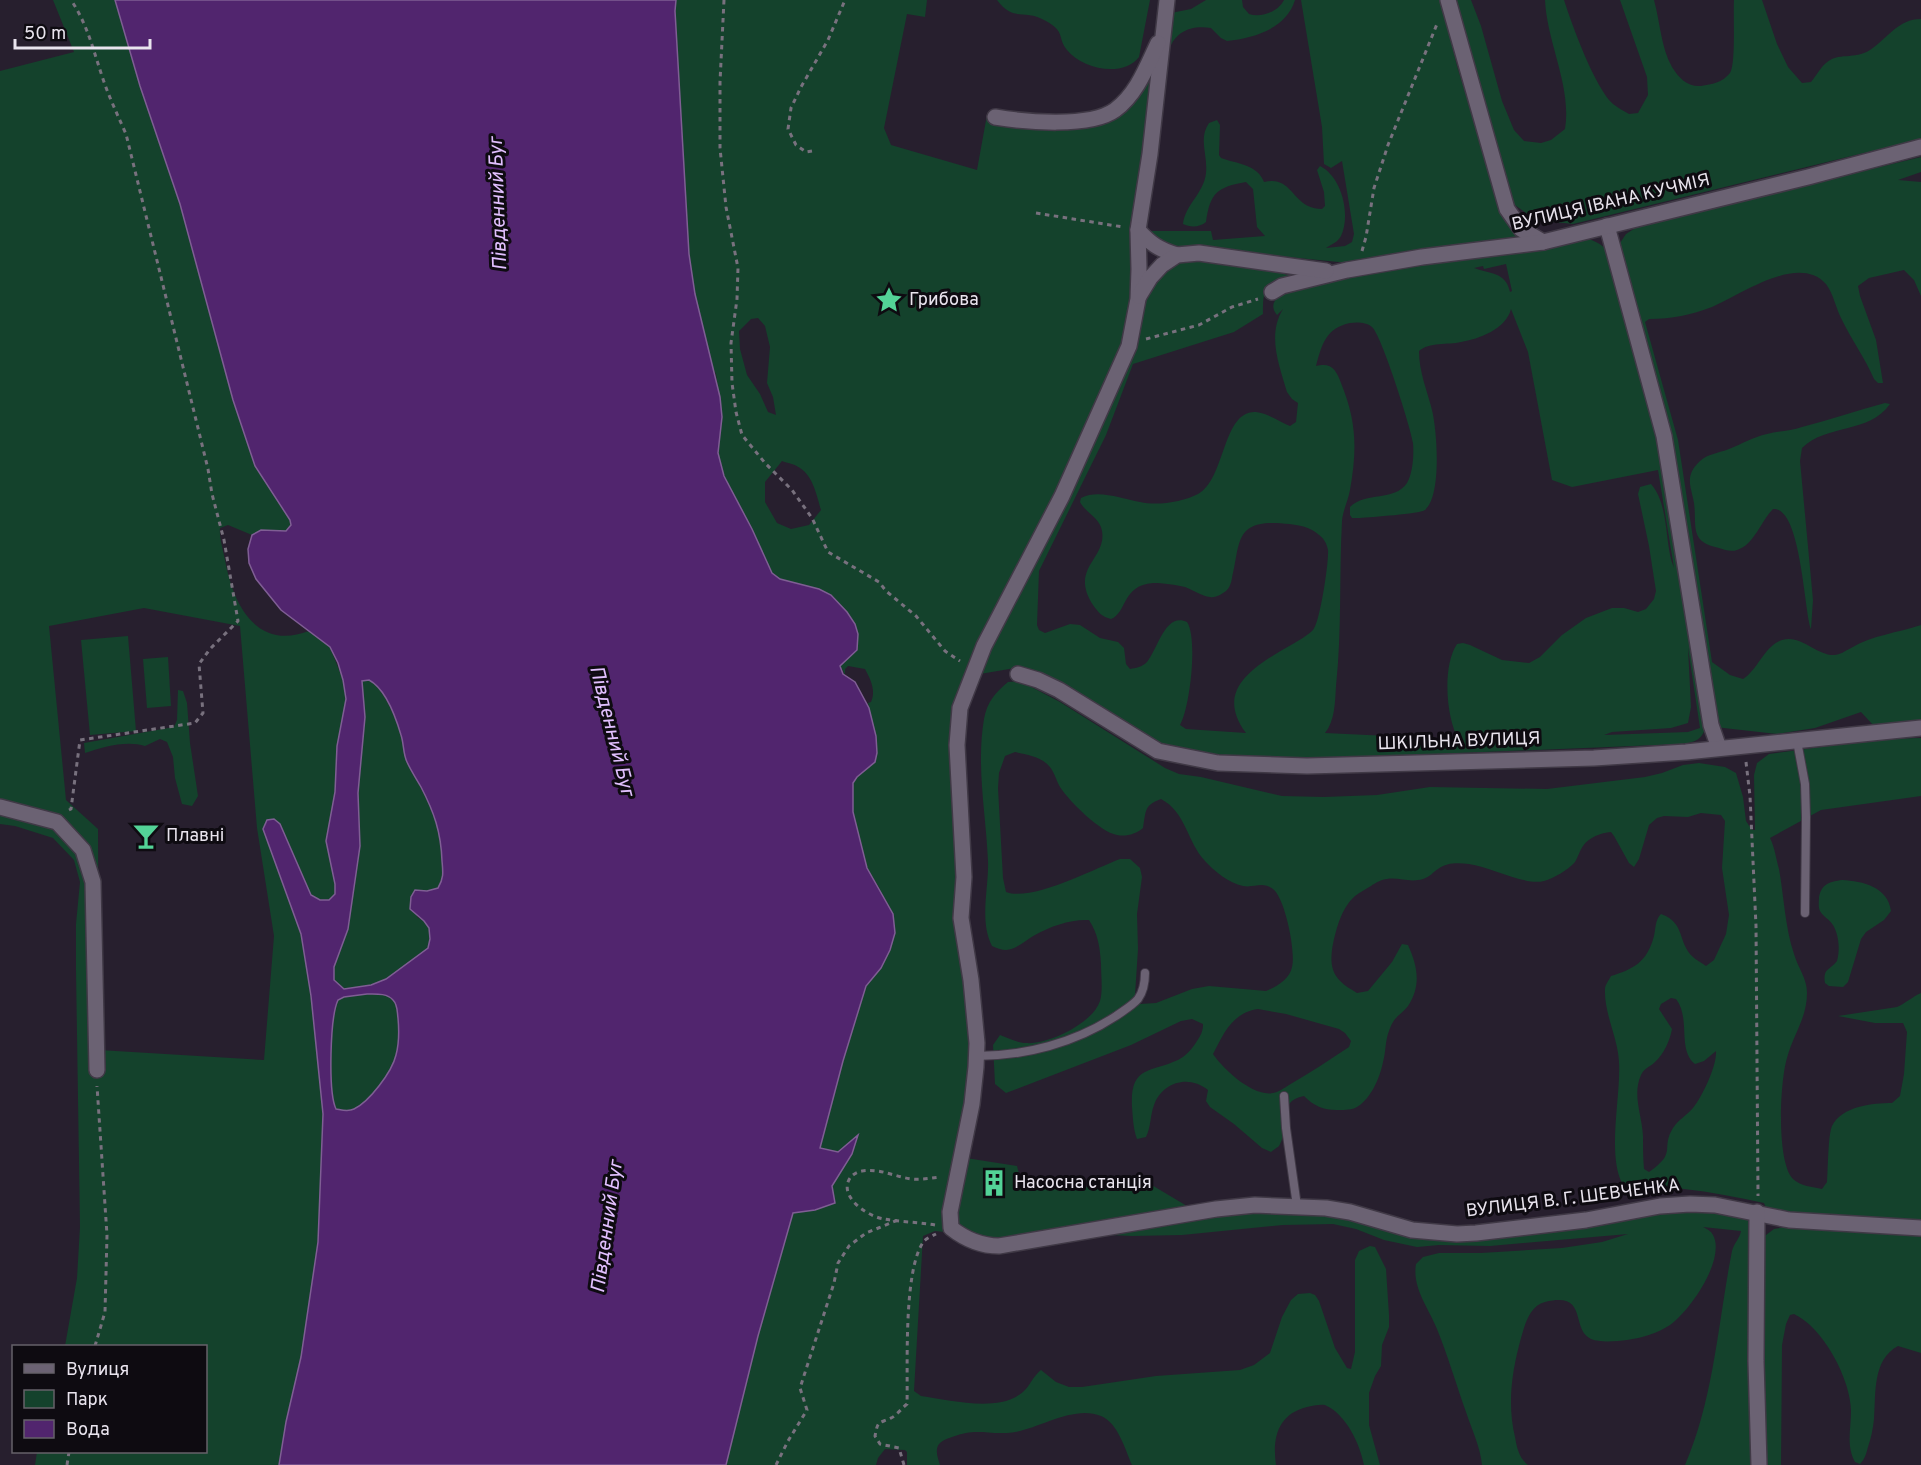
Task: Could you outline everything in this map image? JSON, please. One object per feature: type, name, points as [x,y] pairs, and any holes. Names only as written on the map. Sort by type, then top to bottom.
[{"type":"street","points":[[951,1228],[950,1212],[972,1104],[976,1056],[976,1023],[961,918],[964,877],[957,746],[960,708],[984,646],[1062,495],[1129,346],[1138,299],[1138,230],[1150,154],[1167,0]]},
{"type":"street","points":[[1448,0],[1507,209],[1521,229],[1543,242]]},
{"type":"street","points":[[995,117],[1070,122],[1114,111],[1139,82],[1163,32]]},
{"type":"street","name":"ВУЛИЦЯ ІВАНА КУЧМІЯ","points":[[1272,292],[1282,286],[1352,269],[1422,257],[1543,242],[1921,147]]},
{"type":"street","points":[[1606,226],[1664,436],[1711,725],[1719,748]]},
{"type":"street","points":[[1138,230],[1160,250],[1177,255],[1198,253],[1335,273]]},
{"type":"street","points":[[1138,299],[1150,278],[1162,265],[1177,255]]},
{"type":"street","name":"ШКІЛЬНА ВУЛИЦЯ","points":[[1018,674],[1059,690],[1158,751],[1218,763],[1307,766],[1594,758],[1686,752],[1921,728]]},
{"type":"street","points":[[0,807],[57,822],[83,850],[93,882],[97,1070]]},
{"type":"street","name":"ВУЛИЦЯ В. Г. ШЕВЧЕНКА","points":[[951,1228],[961,1236],[984,1245],[999,1246],[1216,1209],[1255,1205],[1297,1206],[1350,1212],[1412,1230],[1457,1234],[1586,1220],[1660,1206],[1690,1203],[1757,1212],[1789,1220],[1921,1228]]},
{"type":"street","points":[[1757,1212],[1756,1362],[1759,1465]]},
{"type":"lane","points":[[1797,741],[1805,795],[1805,913]]},
{"type":"lane","points":[[976,1056],[999,1056],[1021,1052],[1072,1039],[1097,1028],[1138,998],[1145,983],[1145,973]]},
{"type":"lane","points":[[1284,1096],[1297,1206]]},
{"type":"path","points":[[57,822],[71,809],[80,740],[195,723],[203,713],[199,664],[210,649],[238,621],[224,540],[208,469],[126,134],[104,82],[89,34],[70,0]]},
{"type":"path","points":[[724,0],[720,148],[726,207],[738,268],[737,299],[731,343],[732,383],[742,435],[792,490],[812,518],[828,552],[879,582],[886,591],[916,616],[945,651],[967,664],[973,674]]},
{"type":"path","points":[[812,151],[806,152],[796,145],[788,129],[791,108],[828,40],[845,0]]},
{"type":"path","points":[[1352,269],[1360,256],[1366,237],[1374,188],[1388,145],[1438,20]]},
{"type":"path","points":[[1036,213],[1138,230]]},
{"type":"path","points":[[1129,346],[1153,337],[1199,326],[1232,307],[1249,303],[1272,292]]},
{"type":"path","points":[[1744,746],[1750,795],[1756,926],[1759,1175],[1757,1212]]},
{"type":"path","points":[[96,1345],[105,1312],[106,1234],[97,1070]]},
{"type":"path","points":[[951,1228],[882,1219],[861,1208],[851,1199],[847,1188],[852,1175],[858,1172],[876,1171],[921,1179],[945,1176],[958,1170]]},
{"type":"path","points":[[776,1465],[807,1410],[800,1388],[838,1263],[849,1246],[866,1233],[898,1220]]},
{"type":"path","points":[[904,1465],[899,1448],[880,1444],[875,1436],[877,1425],[882,1420],[891,1418],[907,1404],[910,1278],[919,1252],[925,1239],[951,1228]]},
{"type":"green space","points":[[53,0],[115,0],[140,86],[180,204],[233,400],[246,439],[290,520],[291,525],[286,531],[261,530],[252,535],[228,525],[220,528],[234,592],[241,607],[261,629],[275,635],[291,635],[309,631],[330,647],[343,680],[346,699],[337,746],[335,792],[326,841],[335,894],[329,900],[320,900],[311,895],[280,824],[263,829],[301,934],[311,996],[323,1114],[318,1242],[301,1357],[279,1465],[35,1465],[37,1453],[207,1453],[207,1345],[65,1345],[77,1278],[80,1227],[76,924],[80,882],[74,860],[53,838],[15,826],[0,824],[0,71],[74,52]],"holes":[[[144,608],[240,626],[257,828],[274,936],[264,1060],[99,1050],[98,829],[66,800],[49,626]]]},
{"type":"green space","points":[[676,0],[927,0],[925,17],[907,14],[884,128],[891,145],[977,170],[987,115],[995,120],[1110,118],[1171,13],[1191,9],[1206,0],[1242,0],[1243,7],[1249,14],[1259,15],[1278,8],[1284,0],[1295,0],[1291,10],[1277,25],[1258,34],[1227,41],[1211,28],[1203,27],[1184,32],[1174,40],[1171,46],[1168,53],[1152,189],[1124,335],[1105,391],[956,710],[974,1044],[945,1232],[935,1231],[923,1236],[914,1391],[921,1396],[988,1404],[1013,1398],[1023,1392],[1041,1370],[1056,1382],[1069,1387],[1082,1387],[1156,1376],[1240,1370],[1254,1365],[1270,1353],[1282,1317],[1291,1300],[1298,1294],[1310,1293],[1315,1295],[1319,1301],[1335,1348],[1347,1368],[1351,1369],[1355,1352],[1355,1260],[1359,1251],[1370,1246],[1375,1247],[1386,1269],[1389,1315],[1389,1327],[1382,1345],[1381,1366],[1369,1393],[1369,1425],[1380,1465],[1364,1465],[1359,1448],[1346,1422],[1333,1409],[1321,1405],[1297,1410],[1283,1421],[1276,1437],[1276,1465],[1132,1465],[1120,1437],[1107,1419],[1090,1413],[1078,1413],[1018,1431],[974,1432],[951,1437],[938,1445],[937,1454],[940,1465],[907,1465],[905,1450],[885,1449],[876,1465],[726,1465],[758,1336],[793,1213],[815,1210],[852,1154],[857,1137],[838,1152],[820,1149],[866,986],[881,968],[880,889],[867,868],[853,812],[853,783],[875,762],[868,703],[871,702],[873,694],[871,681],[865,669],[848,666],[845,669],[845,675],[840,665],[857,650],[858,634],[855,625],[847,612],[819,589],[780,579],[772,573],[724,476],[718,453],[722,417],[716,374],[710,362],[689,254]],"holes":[[[758,318],[765,326],[770,347],[767,383],[773,397],[776,415],[768,412],[760,394],[747,375],[740,349],[739,331],[751,319]],[[782,461],[804,472],[814,487],[821,510],[809,525],[791,529],[777,523],[765,502],[765,482]]]},
{"type":"green space","points":[[997,0],[1150,0],[1139,57],[1132,64],[1113,69],[1082,62],[1067,50],[1059,32],[1052,25],[1039,17],[1009,11]]},
{"type":"green space","points":[[1301,0],[1441,0],[1457,66],[1492,180],[1520,237],[1517,240],[1404,252],[1349,263],[1197,248],[1173,251],[1148,231],[1211,231],[1213,240],[1265,236],[1257,227],[1253,189],[1246,182],[1228,186],[1217,193],[1210,204],[1204,224],[1192,226],[1183,224],[1187,211],[1205,180],[1204,135],[1209,123],[1217,120],[1220,125],[1219,155],[1221,158],[1252,168],[1264,182],[1279,182],[1308,206],[1322,209],[1325,206],[1324,192],[1317,170],[1320,166],[1328,171],[1339,187],[1345,208],[1345,218],[1340,238],[1326,248],[1345,246],[1352,242],[1354,234],[1342,161],[1331,168],[1324,164],[1322,127]]},
{"type":"green space","points":[[1455,0],[1471,0],[1481,26],[1502,101],[1514,130],[1524,141],[1541,143],[1551,140],[1565,129],[1565,97],[1545,0],[1564,0],[1572,25],[1599,85],[1613,104],[1629,114],[1638,113],[1648,95],[1647,77],[1620,0],[1654,0],[1668,60],[1681,78],[1696,86],[1717,83],[1730,73],[1734,50],[1734,0],[1762,0],[1777,44],[1788,67],[1802,83],[1811,82],[1822,67],[1831,60],[1864,53],[1906,22],[1921,19],[1921,139],[1573,224],[1536,220],[1512,203]]},
{"type":"green space","points":[[1921,157],[1921,172],[1898,180],[1921,182],[1921,296],[1914,280],[1904,270],[1869,278],[1858,286],[1876,340],[1883,383],[1878,383],[1874,379],[1841,318],[1826,284],[1814,276],[1800,273],[1785,274],[1753,286],[1704,310],[1674,317],[1649,319],[1645,322],[1678,440],[1712,662],[1730,675],[1743,679],[1753,670],[1770,647],[1782,640],[1795,640],[1821,652],[1836,655],[1868,640],[1921,625],[1921,720],[1874,726],[1861,712],[1815,728],[1777,734],[1706,726],[1697,740],[1681,744],[1287,760],[1212,754],[1157,742],[1047,678],[1021,667],[980,674],[981,663],[1127,362],[1140,329],[1150,286],[1174,262],[1195,258],[1291,270],[1285,275],[1291,274],[1289,280],[1267,290],[1263,314],[1234,332],[1133,364],[1106,435],[1039,571],[1037,625],[1039,630],[1045,633],[1070,624],[1080,625],[1100,638],[1118,642],[1124,648],[1126,664],[1130,669],[1147,662],[1163,633],[1173,622],[1179,620],[1187,622],[1192,642],[1190,689],[1180,725],[1186,729],[1246,733],[1237,717],[1234,704],[1243,680],[1265,661],[1313,630],[1316,625],[1327,566],[1328,550],[1324,540],[1312,530],[1299,525],[1276,523],[1253,526],[1241,538],[1231,582],[1225,592],[1212,597],[1185,587],[1153,583],[1143,585],[1130,594],[1120,611],[1111,619],[1099,612],[1087,592],[1085,582],[1087,573],[1102,541],[1102,531],[1099,523],[1080,502],[1081,498],[1095,494],[1154,504],[1170,503],[1192,497],[1207,486],[1214,475],[1230,433],[1245,414],[1260,413],[1290,426],[1296,422],[1298,403],[1287,392],[1276,350],[1276,329],[1283,309],[1277,315],[1273,307],[1281,295],[1289,291],[1325,280],[1580,238],[1596,242],[1609,253],[1618,246],[1626,234],[1640,225]],"holes":[[[1506,264],[1512,291],[1510,292],[1508,285],[1501,277],[1474,268],[1483,266],[1484,269]],[[1511,309],[1528,352],[1552,480],[1572,487],[1658,470],[1674,568],[1664,514],[1657,493],[1651,484],[1640,487],[1638,494],[1656,591],[1654,599],[1646,609],[1638,612],[1624,608],[1612,608],[1586,618],[1562,635],[1540,657],[1529,663],[1502,660],[1470,645],[1457,644],[1449,665],[1448,692],[1451,719],[1459,740],[1325,733],[1331,723],[1335,705],[1342,521],[1354,462],[1354,436],[1346,397],[1335,370],[1326,365],[1316,366],[1323,344],[1330,333],[1342,325],[1358,323],[1372,327],[1402,402],[1413,443],[1413,463],[1407,483],[1395,493],[1357,502],[1350,507],[1350,515],[1352,518],[1360,518],[1414,513],[1425,510],[1430,503],[1434,491],[1437,462],[1434,419],[1422,374],[1419,351],[1428,346],[1461,342],[1483,336],[1498,327]],[[1688,648],[1700,728],[1688,732],[1604,735],[1612,732],[1671,728],[1688,723],[1691,707]]]},
{"type":"green space","points":[[1885,403],[1890,404],[1881,414],[1871,420],[1823,435],[1802,448],[1800,461],[1813,600],[1811,629],[1795,541],[1790,524],[1782,513],[1773,509],[1753,538],[1737,550],[1728,551],[1709,545],[1703,542],[1696,532],[1690,476],[1695,466],[1703,459],[1757,437],[1798,428]]},
{"type":"green space","points":[[128,636],[136,731],[90,735],[81,640]]},
{"type":"green space","points":[[168,657],[171,706],[147,708],[143,659]]},
{"type":"green space","points":[[369,680],[380,690],[389,704],[401,735],[407,762],[423,791],[438,827],[443,873],[438,888],[427,891],[415,890],[417,917],[429,928],[428,948],[386,979],[371,985],[344,989],[334,980],[334,967],[348,929],[360,846],[358,793],[365,717],[362,681]]},
{"type":"green space","points":[[1020,681],[1060,702],[1165,768],[1179,774],[1282,796],[1377,795],[1430,787],[1547,789],[1645,777],[1683,765],[1699,763],[1725,767],[1736,773],[1743,797],[1746,821],[1752,830],[1755,830],[1754,775],[1757,763],[1769,754],[1880,739],[1921,738],[1921,796],[1821,810],[1770,838],[1779,869],[1791,944],[1806,983],[1807,993],[1802,1018],[1787,1058],[1781,1102],[1782,1139],[1788,1170],[1793,1179],[1799,1183],[1822,1189],[1827,1182],[1831,1130],[1837,1119],[1850,1110],[1867,1105],[1892,1103],[1900,1096],[1907,1032],[1903,1023],[1875,1023],[1838,1016],[1897,1007],[1921,993],[1921,1222],[1794,1215],[1766,1208],[1764,1203],[1724,1195],[1622,1183],[1615,1156],[1619,1062],[1605,998],[1605,987],[1611,976],[1633,967],[1648,952],[1661,914],[1674,922],[1688,951],[1694,958],[1706,966],[1714,960],[1726,934],[1729,915],[1722,868],[1725,821],[1721,815],[1701,813],[1688,817],[1657,818],[1649,825],[1639,859],[1634,867],[1629,863],[1611,832],[1599,834],[1588,840],[1572,865],[1544,881],[1527,881],[1478,866],[1453,864],[1445,865],[1423,879],[1383,880],[1357,895],[1342,914],[1335,936],[1331,958],[1336,976],[1357,993],[1368,991],[1392,962],[1402,944],[1408,945],[1416,968],[1415,990],[1408,1006],[1391,1026],[1379,1075],[1374,1088],[1365,1100],[1355,1108],[1337,1110],[1319,1107],[1304,1096],[1295,1099],[1286,1110],[1279,1146],[1271,1152],[1262,1148],[1210,1107],[1206,1101],[1208,1090],[1193,1082],[1177,1083],[1163,1091],[1154,1105],[1146,1137],[1137,1139],[1132,1107],[1134,1084],[1143,1073],[1178,1060],[1191,1049],[1203,1029],[1203,1024],[1192,1019],[1181,1021],[1131,1045],[1006,1093],[995,1084],[993,1045],[1000,1035],[1016,1041],[1035,1043],[1069,1031],[1096,1009],[1102,988],[1099,946],[1095,930],[1089,920],[1054,926],[1006,950],[992,946],[988,936],[985,915],[988,861],[981,772],[982,737],[985,713],[989,703],[1008,682]],"holes":[[[1015,752],[1042,760],[1052,770],[1060,787],[1070,800],[1110,833],[1124,836],[1137,832],[1143,828],[1149,806],[1161,799],[1176,812],[1199,853],[1217,873],[1238,884],[1266,885],[1273,889],[1282,903],[1291,938],[1293,960],[1291,971],[1286,979],[1266,991],[1209,986],[1192,989],[1156,1003],[1140,1004],[1135,995],[1138,949],[1137,914],[1142,877],[1140,868],[1130,859],[1120,859],[1046,889],[1017,894],[1006,892],[1003,878],[998,788],[999,773],[1005,756]],[[1671,998],[1676,999],[1683,1015],[1687,1051],[1695,1064],[1704,1061],[1716,1051],[1716,1057],[1712,1073],[1701,1097],[1693,1108],[1677,1122],[1669,1135],[1666,1155],[1649,1172],[1644,1169],[1643,1136],[1637,1090],[1642,1073],[1661,1055],[1671,1033],[1672,1029],[1659,1009],[1661,1004]],[[1258,1009],[1286,1014],[1339,1029],[1351,1041],[1349,1047],[1279,1091],[1273,1093],[1257,1091],[1239,1081],[1213,1054],[1235,1019]]]},
{"type":"green space","points":[[178,690],[183,691],[187,703],[198,796],[192,806],[182,804],[175,778],[173,757],[167,742],[160,739],[145,746],[115,745],[85,753],[84,743],[174,727],[177,720]]},
{"type":"green space","points":[[1842,880],[1866,884],[1880,891],[1889,903],[1891,911],[1884,920],[1866,932],[1861,939],[1848,982],[1843,987],[1829,986],[1825,983],[1826,972],[1837,961],[1839,945],[1834,926],[1820,911],[1819,904],[1820,892],[1824,886]]},
{"type":"green space","points":[[367,994],[388,996],[396,1004],[399,1032],[396,1055],[385,1078],[367,1100],[352,1110],[336,1109],[331,1072],[335,1009],[338,1000],[344,997]]},
{"type":"green space","points":[[966,1158],[1017,1166],[1023,1190],[1150,1184],[1192,1209],[995,1243],[960,1228],[954,1218]]},
{"type":"green space","points":[[1241,1209],[1317,1212],[1459,1240],[1606,1225],[1644,1215],[1685,1209],[1720,1211],[1748,1219],[1753,1234],[1754,1465],[1685,1465],[1703,1413],[1732,1251],[1741,1231],[1703,1227],[1712,1234],[1716,1245],[1715,1257],[1704,1284],[1678,1318],[1655,1333],[1627,1340],[1595,1340],[1585,1334],[1577,1313],[1568,1302],[1559,1300],[1545,1302],[1535,1307],[1528,1317],[1521,1338],[1513,1375],[1511,1399],[1517,1445],[1520,1456],[1528,1465],[1482,1465],[1478,1445],[1445,1349],[1416,1281],[1416,1264],[1423,1257],[1439,1253],[1562,1248],[1602,1242],[1628,1234],[1490,1246],[1417,1247],[1384,1240],[1356,1229],[1333,1224],[1283,1225],[1182,1235],[1091,1234]]},
{"type":"green space","points":[[1790,1226],[1921,1235],[1921,1353],[1898,1346],[1884,1360],[1877,1378],[1872,1433],[1860,1464],[1855,1462],[1852,1456],[1850,1398],[1841,1370],[1825,1342],[1815,1330],[1794,1314],[1790,1315],[1786,1324],[1782,1345],[1781,1465],[1762,1465],[1762,1238],[1774,1229]]},
{"type":"water","name":"Південний Буг","points":[[115,0],[676,0],[689,254],[695,294],[720,397],[722,417],[718,453],[724,476],[772,573],[780,579],[819,589],[831,595],[855,624],[858,634],[857,650],[840,666],[843,674],[855,682],[869,708],[876,736],[877,753],[875,762],[853,783],[853,812],[867,868],[893,914],[895,933],[881,968],[866,986],[820,1148],[838,1152],[858,1135],[852,1154],[832,1186],[835,1203],[815,1210],[793,1213],[758,1336],[726,1465],[279,1465],[301,1357],[318,1242],[323,1114],[311,996],[301,934],[263,829],[267,820],[274,819],[280,824],[311,895],[320,900],[329,900],[335,894],[326,841],[335,792],[337,746],[346,699],[338,663],[330,647],[281,610],[256,579],[249,563],[248,549],[252,535],[261,530],[286,531],[291,525],[290,520],[255,466],[233,400],[180,204],[140,86]],"holes":[[[369,680],[375,684],[390,704],[401,735],[406,759],[433,814],[440,841],[443,875],[438,888],[427,891],[415,890],[411,897],[410,909],[429,928],[428,948],[386,979],[371,985],[344,989],[334,980],[334,967],[348,929],[360,846],[358,793],[365,717],[362,681]],[[367,994],[388,996],[396,1004],[399,1032],[396,1055],[385,1078],[366,1100],[352,1110],[336,1109],[331,1072],[335,1009],[338,1000],[344,997]]]},
{"type":"place","name":"Грибова","points":[[889,300]]},
{"type":"place","name":"Плавні","points":[[146,836]]},
{"type":"place","name":"Насосна станція","points":[[994,1183]]}]
